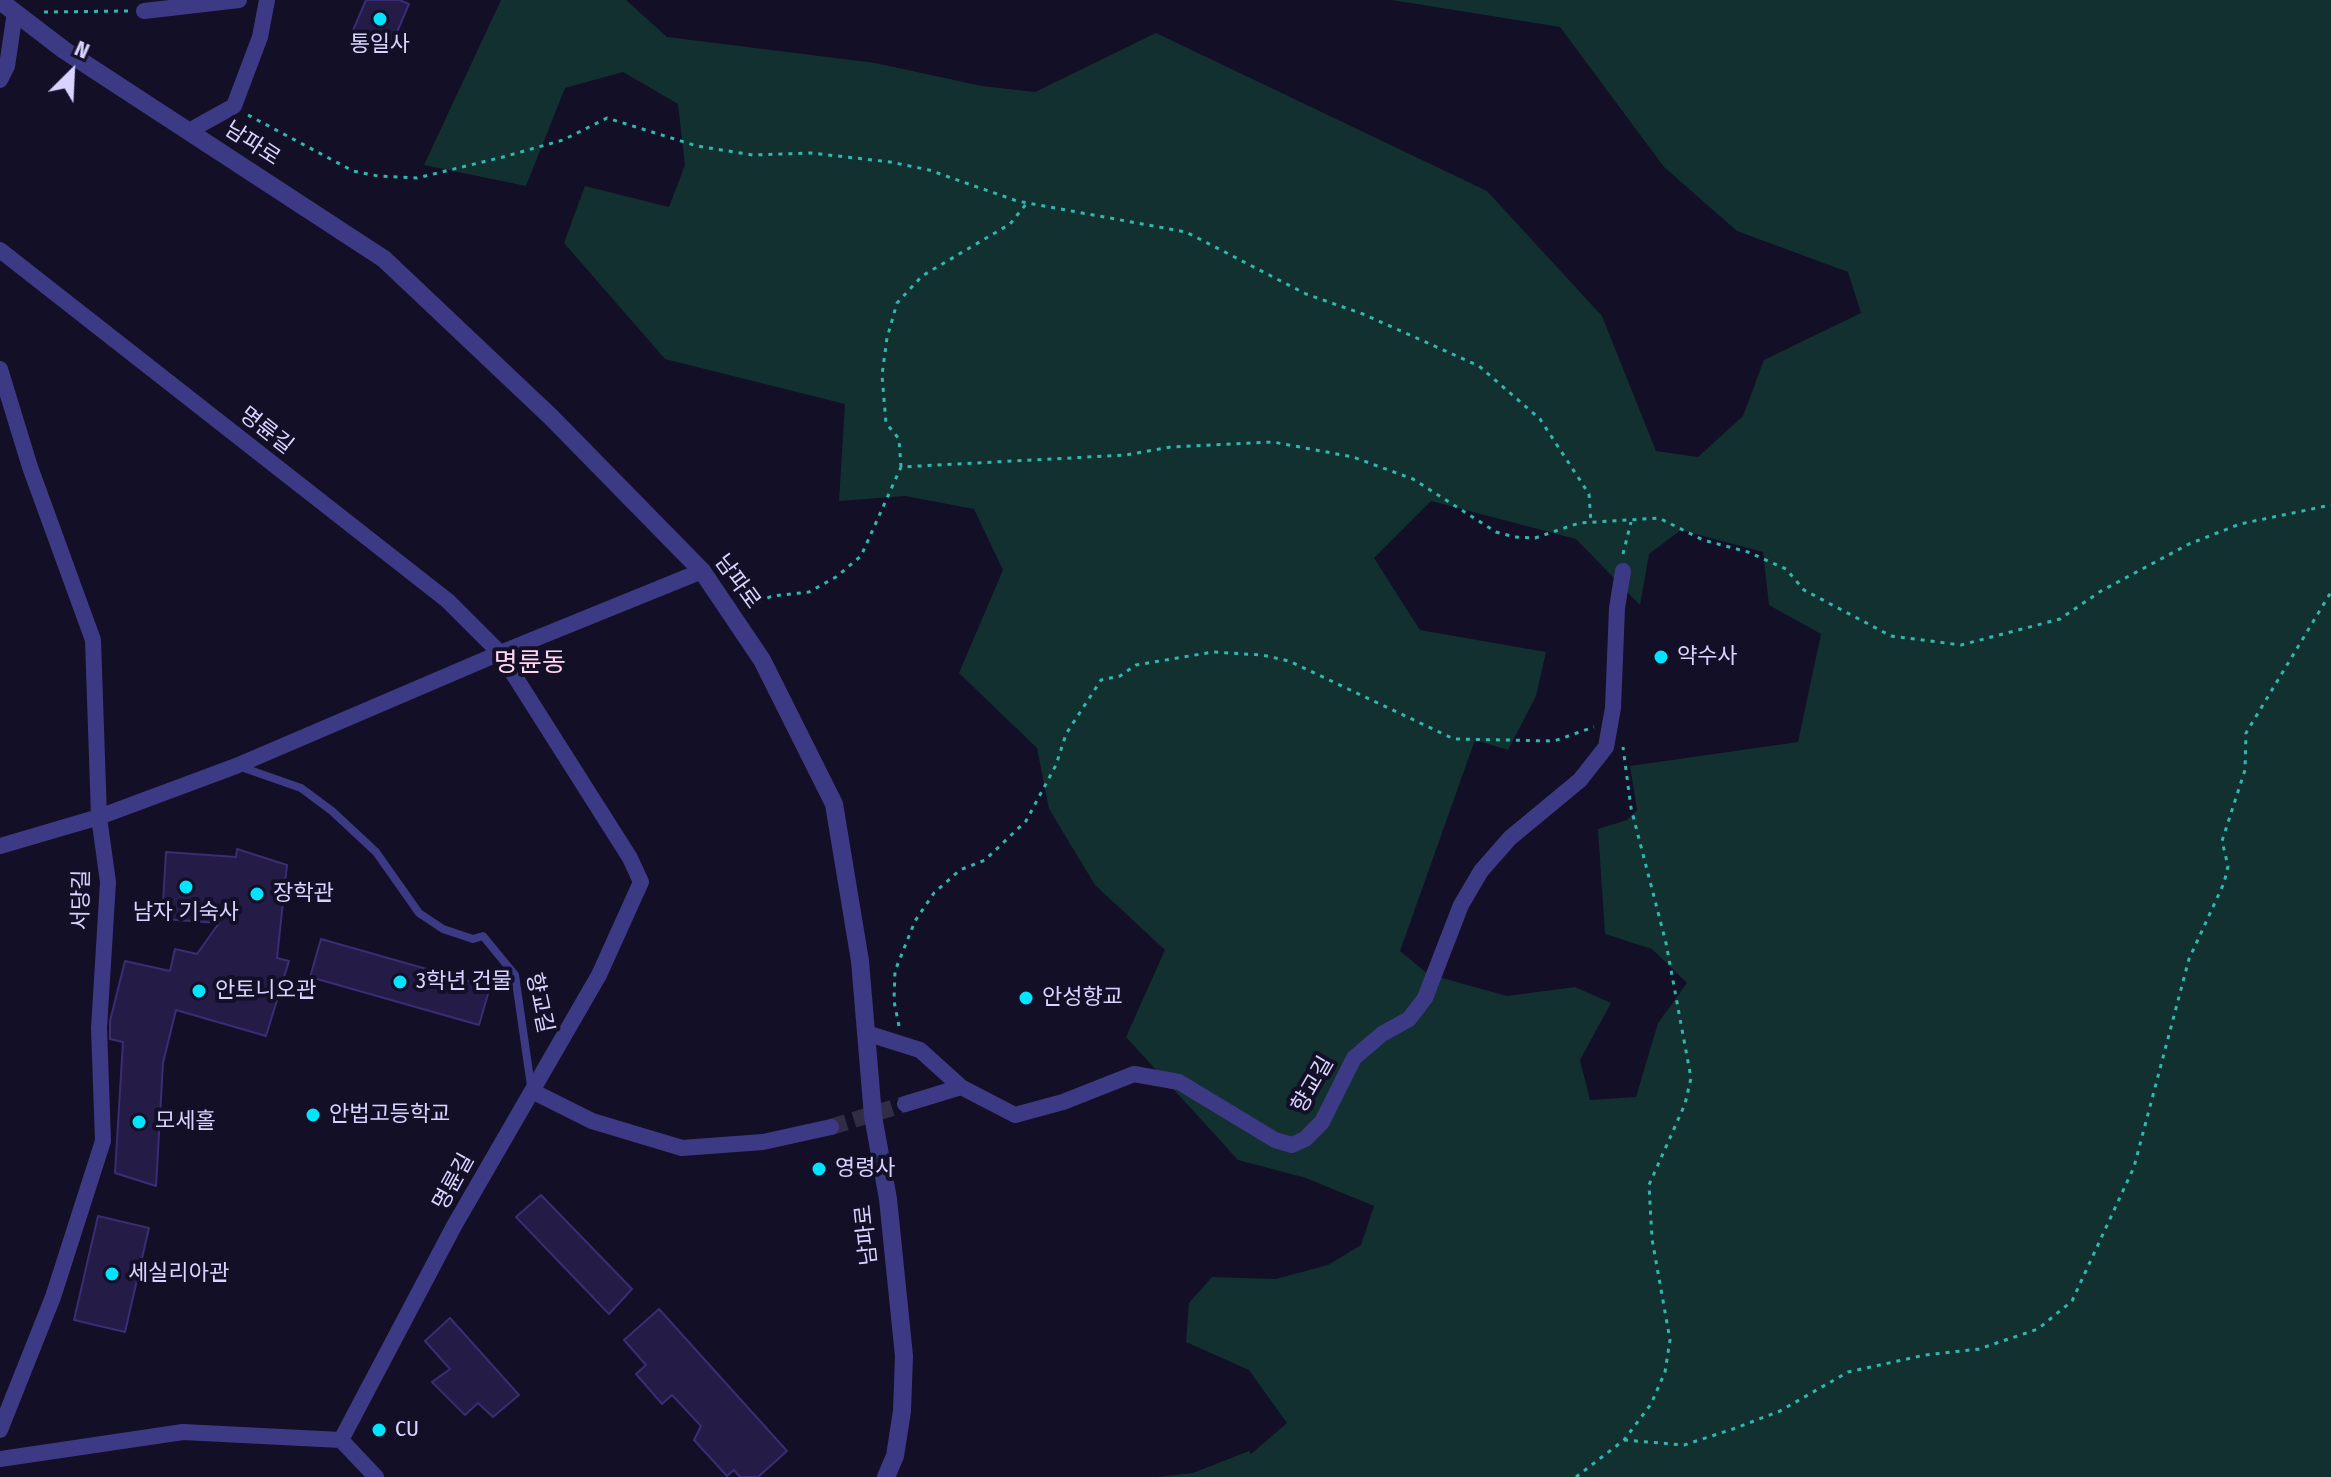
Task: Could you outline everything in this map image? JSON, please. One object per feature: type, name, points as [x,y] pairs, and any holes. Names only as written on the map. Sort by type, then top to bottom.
[{"type":"street","points":[[144,11],[239,0]]},
{"type":"street","points":[[189,131],[234,106],[257,49],[267,0]]},
{"type":"street","points":[[0,80],[7,66],[8,6]]},
{"type":"street","name":"남파로","points":[[8,6],[64,50],[384,259],[551,417],[702,571],[762,660],[834,804],[860,961],[873,1116],[888,1199],[904,1356],[902,1411],[895,1456],[886,1477]]},
{"type":"street","name":"명륜길","points":[[0,250],[448,601],[500,653],[630,858],[641,882],[599,975],[412,1304],[341,1440]]},
{"type":"street","name":"서당길","points":[[0,369],[30,467],[93,640],[99,817],[108,882],[99,1028],[103,1141],[53,1297],[0,1430]]},
{"type":"street","points":[[0,846],[99,817],[236,766],[702,571]]},
{"type":"street","name":"향교길","points":[[961,1087],[1015,1115],[1063,1102],[1134,1074],[1179,1082],[1275,1140],[1292,1145],[1305,1139],[1322,1122],[1354,1058],[1382,1034],[1409,1019],[1425,998],[1461,905],[1481,871],[1510,838],[1580,780],[1606,747],[1613,708],[1617,608],[1623,571]]},
{"type":"street","points":[[866,1033],[920,1050],[961,1087]]},
{"type":"street","points":[[905,1104],[961,1087]]},
{"type":"street","points":[[532,1091],[592,1121],[682,1148],[763,1142],[831,1127]]},
{"type":"street","points":[[0,1459],[183,1432],[341,1440],[376,1477]]},
{"type":"lane","name":"향교길","points":[[236,766],[258,770],[301,788],[332,811],[376,852],[419,913],[443,929],[473,939],[483,936],[515,975],[532,1091]]},
{"type":"path","points":[[8,6],[144,11]]},
{"type":"path","points":[[234,106],[259,123],[353,171],[378,176],[417,178],[503,157],[563,140],[607,118],[697,146],[753,155],[811,153],[929,170],[1027,203],[1186,232],[1306,294],[1363,314],[1479,366],[1540,419],[1589,494],[1591,523]]},
{"type":"path","points":[[731,614],[772,596],[809,592],[836,577],[861,556],[873,536],[901,467],[899,439],[886,423],[882,375],[887,338],[897,303],[922,276],[1010,224],[1027,203]]},
{"type":"path","points":[[901,467],[1126,455],[1171,447],[1273,442],[1353,457],[1413,479],[1496,532],[1535,538],[1579,523],[1659,518],[1703,540],[1748,552],[1786,569],[1804,590],[1891,636],[1961,645],[2002,637],[2060,619],[2101,591],[2177,551],[2240,524],[2331,505]]},
{"type":"path","points":[[1623,571],[1631,522]]},
{"type":"path","points":[[1624,1440],[1684,1445],[1780,1411],[1848,1372],[1925,1355],[1979,1349],[2038,1329],[2072,1301],[2134,1167],[2189,959],[2224,883],[2228,866],[2222,841],[2245,770],[2246,733],[2331,592]]},
{"type":"path","points":[[904,1045],[894,1001],[895,971],[904,941],[934,893],[960,870],[985,860],[1026,821],[1056,765],[1066,734],[1101,680],[1120,676],[1136,665],[1213,652],[1262,655],[1289,661],[1454,739],[1554,741],[1600,725],[1613,708]]},
{"type":"path","points":[[1576,1477],[1624,1440],[1651,1404],[1670,1352],[1648,1204],[1654,1169],[1685,1104],[1691,1078],[1666,943],[1631,808],[1625,750],[1609,726]]},
{"type":"green space","points":[[501,0],[626,0],[667,37],[875,63],[982,86],[1035,92],[1156,33],[1487,191],[1602,316],[1656,451],[1698,457],[1743,416],[1764,360],[1861,313],[1848,272],[1737,231],[1664,167],[1560,27],[1392,0],[2331,0],[2331,1477],[1158,1477],[1193,1473],[1249,1451],[1251,1454],[1287,1423],[1249,1370],[1186,1342],[1189,1303],[1212,1277],[1276,1279],[1328,1265],[1361,1245],[1374,1206],[1306,1178],[1238,1160],[1126,1037],[1165,950],[1095,885],[1049,809],[1037,748],[959,673],[1003,570],[974,509],[905,496],[839,501],[845,404],[665,359],[564,243],[585,186],[669,207],[685,165],[678,104],[623,72],[565,88],[526,186],[424,165]],"holes":[[[1431,501],[1576,539],[1640,605],[1649,554],[1681,530],[1763,552],[1769,605],[1821,634],[1798,742],[1630,766],[1637,810],[1627,820],[1598,829],[1605,934],[1652,949],[1687,983],[1658,1023],[1636,1097],[1590,1100],[1580,1060],[1611,1003],[1575,987],[1507,996],[1428,974],[1400,951],[1475,740],[1508,750],[1536,696],[1546,652],[1420,630],[1374,558]]]},
{"type":"building","name":"통일사","points":[[366,0],[399,0],[409,4],[389,51],[351,35]]},
{"type":"building","points":[[237,849],[287,865],[277,958],[289,961],[266,1036],[176,1010],[163,1063],[156,1186],[115,1173],[123,1042],[110,1039],[110,1021],[125,961],[170,971],[175,949],[197,954],[219,923],[162,919],[166,852],[236,857]]},
{"type":"building","name":"3학년 건물","points":[[321,939],[490,987],[479,1025],[310,977]]},
{"type":"building","points":[[541,1195],[632,1289],[609,1314],[516,1217]]},
{"type":"building","name":"세실리아관","points":[[98,1216],[149,1228],[125,1332],[74,1320]]},
{"type":"building","points":[[659,1309],[787,1451],[758,1477],[740,1477],[734,1470],[727,1476],[694,1440],[701,1426],[672,1395],[662,1404],[636,1374],[646,1365],[624,1340]]},
{"type":"building","points":[[450,1318],[519,1395],[493,1417],[478,1403],[465,1415],[432,1382],[450,1369],[425,1341]]},
{"type":"tunnel","points":[[831,1127],[905,1104]]},
{"type":"place","name":"통일사","points":[[380,19]]},
{"type":"place","name":"약수사","points":[[1661,657]]},
{"type":"place","name":"남자 기숙사","points":[[186,887]]},
{"type":"place","name":"장학관","points":[[257,894]]},
{"type":"place","name":"3학년 건물","points":[[400,982]]},
{"type":"place","name":"안토니오관","points":[[199,991]]},
{"type":"place","name":"안성향교","points":[[1026,998]]},
{"type":"place","name":"안법고등학교","points":[[313,1115]]},
{"type":"place","name":"모세홀","points":[[139,1122]]},
{"type":"place","name":"영령사","points":[[819,1169]]},
{"type":"place","name":"세실리아관","points":[[112,1274]]},
{"type":"place","name":"CU","points":[[379,1430]]},
{"type":"district","name":"명륜동","points":[[530,664]]}]
